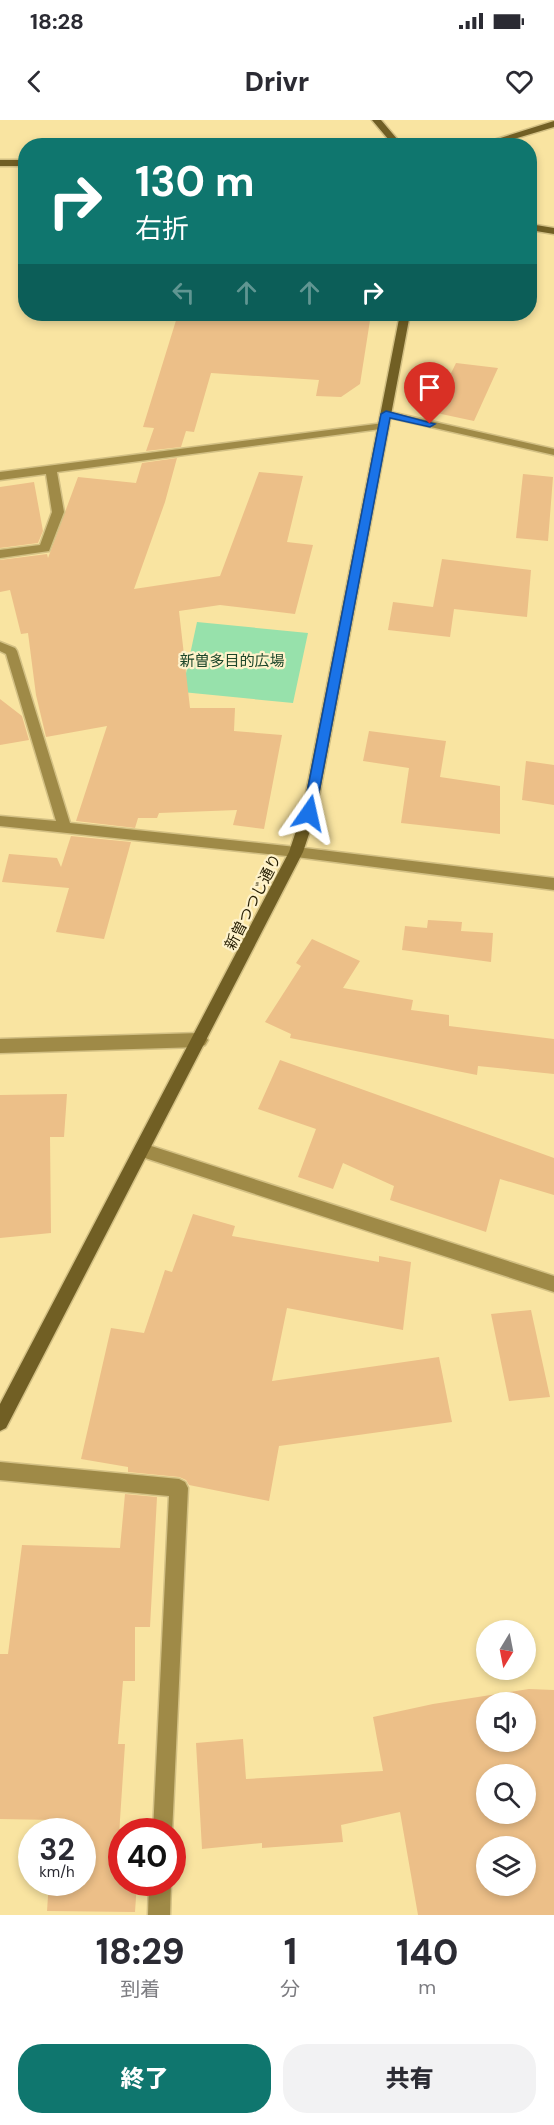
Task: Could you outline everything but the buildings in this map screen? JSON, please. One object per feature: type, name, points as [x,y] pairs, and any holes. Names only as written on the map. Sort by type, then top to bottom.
[{"type":"street","points":[[376,120],[392,138]]},
{"type":"street","points":[[506,138],[554,124]]},
{"type":"street","points":[[0,162],[18,163]]},
{"type":"street","points":[[537,228],[554,231]]},
{"type":"street","name":"新曽つつじ通り","points":[[0,1422],[296,852],[309,813],[404,321]]},
{"type":"street","points":[[0,476],[385,420],[554,452]]},
{"type":"street","points":[[0,554],[45,548],[58,512],[51,470]]},
{"type":"street","points":[[0,646],[11,651],[64,827]]},
{"type":"street","points":[[0,821],[296,852],[554,884]]},
{"type":"street","points":[[0,1046],[200,1040]]},
{"type":"street","points":[[142,1150],[554,1284]]},
{"type":"street","points":[[0,1471],[178,1488],[164,1818]]},
{"type":"street","points":[[159,1915],[160,1896]]},
{"type":"green space","name":"新曽多目的広場","points":[[197,622],[308,633],[293,703],[182,692]]},
{"type":"route","points":[[309,813],[386,414],[430,424]]}]
